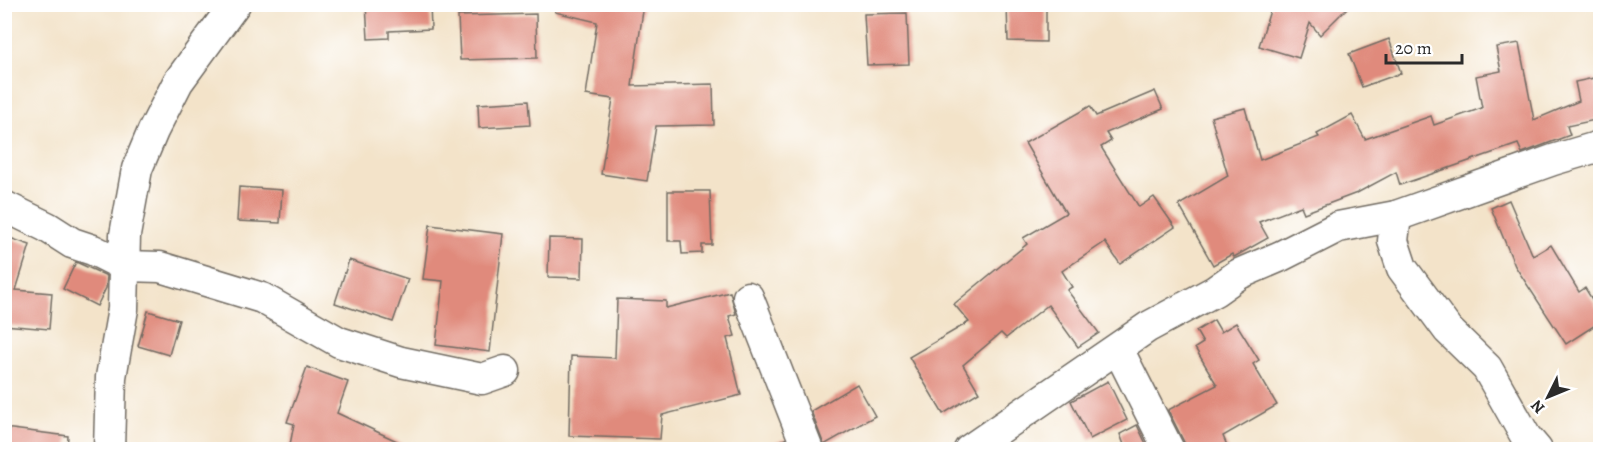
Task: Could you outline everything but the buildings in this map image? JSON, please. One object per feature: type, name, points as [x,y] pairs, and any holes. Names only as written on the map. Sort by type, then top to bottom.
[{"type":"street","points":[[109,450],[111,377],[123,309],[125,235],[137,169],[178,82],[236,4]]},
{"type":"street","points":[[969,450],[1148,327],[1215,291],[1239,274],[1338,227],[1396,216],[1553,160],[1600,146]]},
{"type":"street","points":[[4,206],[47,227],[72,243],[93,250],[125,266],[160,267],[262,298],[339,342],[401,362],[482,379],[505,371]]},
{"type":"street","points":[[1396,216],[1393,241],[1402,268],[1448,330],[1487,368],[1526,437],[1537,450]]},
{"type":"street","points":[[748,297],[808,450]]},
{"type":"street","points":[[1118,349],[1169,450]]}]
